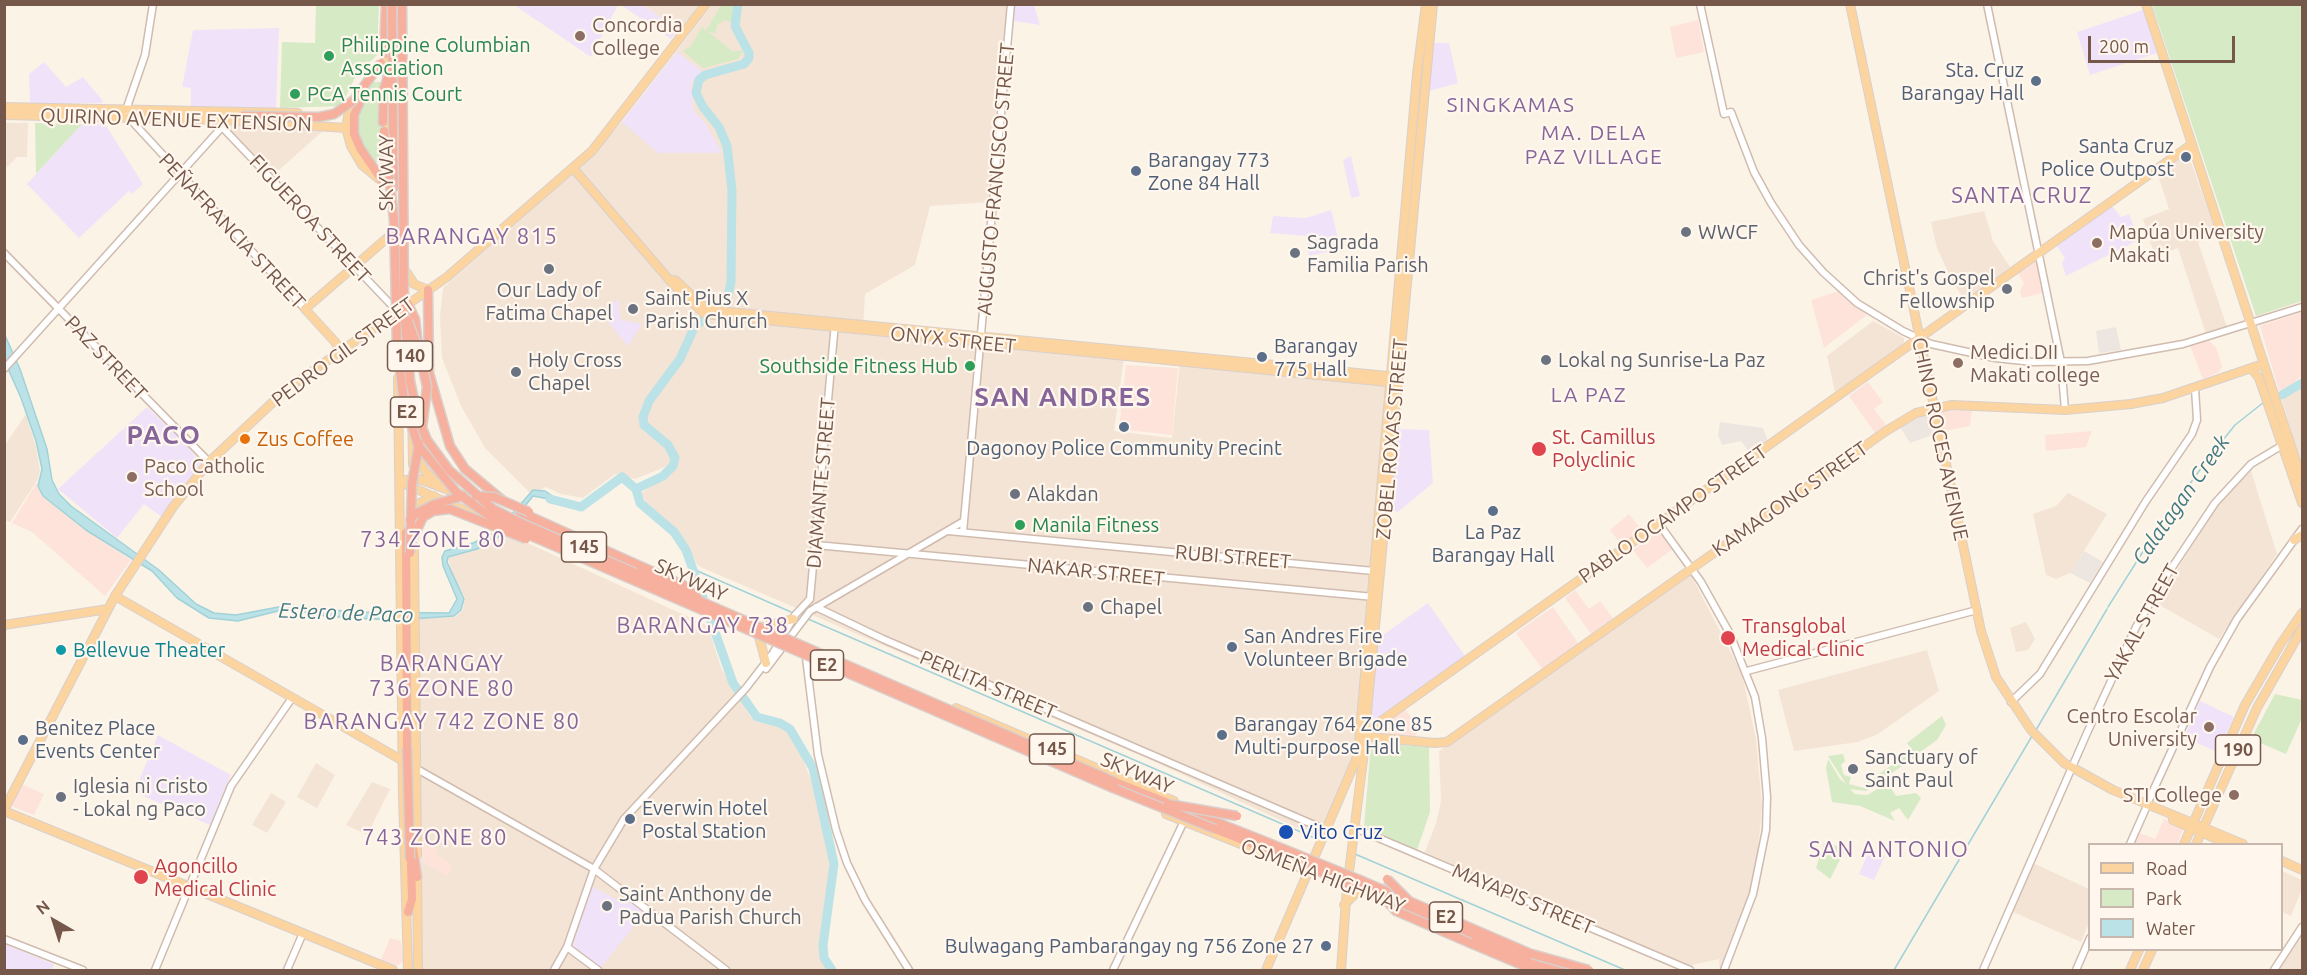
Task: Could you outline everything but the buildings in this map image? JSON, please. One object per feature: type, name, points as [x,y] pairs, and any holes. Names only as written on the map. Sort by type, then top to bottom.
[{"type":"highway","points":[[382,182],[350,128],[356,110],[381,63],[390,4]]},
{"type":"highway","points":[[390,4],[393,57],[384,89],[383,127],[394,220]]},
{"type":"highway","name":"SKYWAY","points":[[390,4],[397,346],[400,383],[418,445],[442,477],[471,504],[541,540],[1113,789],[1384,898],[1549,970]]},
{"type":"highway","name":"SKYWAY","points":[[404,4],[403,309],[410,381],[418,418],[427,440],[463,485],[503,514],[701,605],[1168,804],[1409,901],[1568,970]]},
{"type":"highway","points":[[242,116],[319,117],[334,114],[353,101],[381,63]]},
{"type":"highway","points":[[428,290],[427,351],[433,390],[450,446],[473,478],[514,509],[683,585],[701,605]]},
{"type":"highway","points":[[403,309],[418,329],[420,366],[433,390]]},
{"type":"highway","points":[[403,309],[420,354],[427,387],[426,407],[412,484],[410,553],[412,820],[413,853],[417,877]]},
{"type":"highway","points":[[408,912],[412,899],[406,552],[409,522],[415,514],[443,500],[464,496],[494,497],[589,539],[612,554]]},
{"type":"highway","points":[[410,553],[419,523],[428,514],[441,509],[458,511],[507,533],[541,540]]},
{"type":"highway","points":[[1168,804],[1237,816]]},
{"type":"highway","points":[[1387,879],[1409,901]]},
{"type":"highway","points":[[1384,898],[1396,911],[1534,970]]},
{"type":"highway","points":[[1532,954],[1589,970]]},
{"type":"main road","name":"140","points":[[390,4],[387,51],[391,72],[390,195],[403,309],[412,438],[418,970]]},
{"type":"main road","name":"140","points":[[404,4],[407,273],[403,309],[400,482],[405,898],[408,912],[408,970]]},
{"type":"main road","name":"PEDRO GIL STREET","points":[[4,810],[115,596],[141,555],[208,462],[288,388],[428,290],[575,166],[600,141],[706,4]]},
{"type":"main road","name":"ZOBEL ROXAS STREET","points":[[1375,598],[1374,571],[1395,380],[1410,203],[1417,74],[1426,4]]},
{"type":"main road","name":"ZOBEL ROXAS STREET","points":[[1410,203],[1433,4]]},
{"type":"main road","name":"CHINO ROCES AVENUE","points":[[1850,4],[1919,338],[1990,663],[2011,702],[2033,733],[2072,767],[2105,787],[2228,843]]},
{"type":"main road","points":[[2146,4],[2251,324],[2302,503]]},
{"type":"main road","points":[[350,128],[349,108],[364,84],[379,67],[387,51]]},
{"type":"main road","points":[[364,84],[391,72],[405,73]]},
{"type":"main road","points":[[391,72],[401,195],[406,211]]},
{"type":"main road","name":"QUIRINO AVENUE EXTENSION","points":[[4,107],[128,114],[223,124],[326,124],[350,128]]},
{"type":"main road","name":"QUIRINO AVENUE EXTENSION","points":[[4,115],[223,111],[331,114],[349,108]]},
{"type":"main road","name":"PABLO OCAMPO STREET","points":[[1364,735],[2192,144]]},
{"type":"main road","name":"ONYX STREET","points":[[575,166],[672,283],[712,313],[1395,380]]},
{"type":"main road","name":"140","points":[[382,182],[390,195]]},
{"type":"main road","points":[[305,309],[393,233]]},
{"type":"main road","points":[[407,273],[416,285],[428,290]]},
{"type":"main road","name":"PEÑAFRANCIA STREET","points":[[305,309],[336,343],[339,352]]},
{"type":"main road","points":[[2259,378],[2263,364]]},
{"type":"main road","name":"KAMAGONG STREET","points":[[1364,735],[1435,743],[1447,742],[1895,425],[1934,408],[1958,405],[2065,410],[2155,400],[2263,364]]},
{"type":"main road","points":[[2251,368],[2259,378],[2302,480]]},
{"type":"main road","name":"ZOBEL ROXAS STREET","points":[[1341,970],[1344,905],[1355,828],[1364,735],[1391,413]]},
{"type":"main road","points":[[412,438],[420,464],[443,488]]},
{"type":"main road","points":[[400,482],[443,488],[504,512]]},
{"type":"main road","points":[[413,483],[435,496],[498,525]]},
{"type":"main road","points":[[451,503],[456,493]]},
{"type":"main road","points":[[414,514],[423,500],[435,496]]},
{"type":"main road","name":"145","points":[[519,518],[701,605]]},
{"type":"main road","name":"145","points":[[508,530],[701,605]]},
{"type":"main road","points":[[2294,540],[2302,535]]},
{"type":"main road","points":[[115,596],[417,769]]},
{"type":"main road","name":"OSMEÑA HIGHWAY","points":[[713,604],[1192,809],[1311,865],[1348,879],[1359,890],[1428,917],[1549,970]]},
{"type":"main road","points":[[4,625],[108,609]]},
{"type":"main road","name":"190","points":[[2184,843],[2245,705],[2302,613]]},
{"type":"main road","points":[[764,626],[793,619]]},
{"type":"main road","name":"OSMEÑA HIGHWAY","points":[[719,620],[1096,783],[1185,819],[1348,879],[1577,970]]},
{"type":"main road","name":"190","points":[[2196,843],[2257,708],[2302,629]]},
{"type":"main road","points":[[759,637],[766,663]]},
{"type":"main road","points":[[1380,722],[1384,738]]},
{"type":"main road","points":[[1266,970],[1356,763],[1364,735]]},
{"type":"main road","points":[[4,810],[393,970]]},
{"type":"main road","name":"CHINO ROCES AVENUE","points":[[2203,830],[2240,843]]},
{"type":"main road","points":[[2283,861],[2302,870]]},
{"type":"main road","points":[[2283,866],[2302,875]]},
{"type":"main road","points":[[1344,905],[1359,890]]},
{"type":"main road","points":[[2130,970],[2139,951]]},
{"type":"main road","points":[[2143,970],[2151,951]]},
{"type":"street","points":[[128,114],[145,55],[153,4]]},
{"type":"street","name":"AUGUSTO FRANCISCO STREET","points":[[963,532],[1011,4]]},
{"type":"street","points":[[1700,4],[1727,113],[1765,192],[1807,255],[1857,303],[1930,344],[1986,357],[2061,362],[2088,361],[2140,354],[2251,324],[2302,307]]},
{"type":"street","points":[[1987,4],[2061,362],[2065,410]]},
{"type":"street","points":[[5,369],[180,175],[223,124],[223,111]]},
{"type":"street","name":"PEÑAFRANCIA STREET","points":[[128,114],[180,175],[305,309]]},
{"type":"street","name":"FIGUEROA STREET","points":[[223,124],[354,267],[403,309]]},
{"type":"street","name":"PAZ STREET","points":[[4,253],[208,462]]},
{"type":"street","name":"DIAMANTE STREET","points":[[787,636],[793,619],[810,599],[834,325]]},
{"type":"street","points":[[2011,702],[2040,674],[2146,501],[2192,434],[2197,420],[2194,388]]},
{"type":"street","name":"YAKAL STREET","points":[[1983,970],[2127,645],[2185,547],[2215,503],[2236,478],[2260,458],[2286,444]]},
{"type":"street","points":[[745,689],[750,687],[804,616],[964,521]]},
{"type":"street","points":[[1659,524],[1692,568],[1730,634],[1747,671],[1755,697],[1762,738],[1767,813],[1753,894],[1724,970]]},
{"type":"street","points":[[2130,843],[2145,805],[2210,667],[2237,619],[2302,529]]},
{"type":"street","name":"RUBI STREET","points":[[948,531],[1374,571]]},
{"type":"street","name":"NAKAR STREET","points":[[816,545],[1375,598]]},
{"type":"street","name":"PERLITA STREET","points":[[816,607],[1326,830]]},
{"type":"street","points":[[1747,671],[1977,610]]},
{"type":"street","points":[[554,970],[567,946],[594,870],[630,812],[739,696],[780,646]]},
{"type":"street","points":[[806,658],[818,755],[836,830],[847,863],[865,900],[909,970]]},
{"type":"street","points":[[155,970],[231,786],[292,698]]},
{"type":"street","points":[[417,769],[594,870],[726,970]]},
{"type":"street","points":[[1113,970],[1185,819]]},
{"type":"street","name":"MAYAPIS STREET","points":[[1355,828],[1690,970]]},
{"type":"street","points":[[2274,970],[2302,927]]},
{"type":"street","points":[[287,970],[303,933]]},
{"type":"street","points":[[4,939],[83,970]]},
{"type":"street","points":[[2076,970],[2088,943]]},
{"type":"street","points":[[567,946],[598,970]]},
{"type":"shaded area","name":"Concordia College","points":[[514,5],[618,5],[591,57]]},
{"type":"shaded area","name":"Concordia College","points":[[621,5],[643,5],[679,30],[671,39]]},
{"type":"shaded area","points":[[643,5],[699,5],[679,30]]},
{"type":"shaded area","points":[[712,5],[1007,5],[997,93],[991,202],[930,206],[915,265],[865,294],[863,330],[909,338],[1124,358],[1114,431],[1172,438],[1180,362],[1390,384],[1358,756],[1321,839],[1153,761],[698,566],[680,534],[647,505],[641,493],[667,476],[678,459],[675,448],[652,432],[645,423],[645,413],[650,401],[680,365],[700,325],[719,313],[701,309],[681,352],[645,403],[640,420],[644,431],[668,448],[672,458],[670,465],[635,479],[615,474],[583,498],[561,494],[546,487],[531,494],[485,448],[461,406],[442,358],[440,317],[443,288],[585,163],[622,122]]},
{"type":"shaded area","points":[[1015,5],[1034,5],[1040,25],[1014,21]]},
{"type":"shaded area","points":[[2143,10],[2157,53],[2090,75],[2077,32]]},
{"type":"shaded area","points":[[1698,20],[1704,52],[1676,58],[1670,27]]},
{"type":"shaded area","points":[[279,28],[276,108],[191,106],[191,88],[182,87],[193,30]]},
{"type":"shaded area","points":[[1431,43],[1449,43],[1458,83],[1429,91]]},
{"type":"shaded area","points":[[677,52],[702,71],[691,83],[693,110],[706,124],[722,153],[658,153],[622,122]]},
{"type":"shaded area","points":[[44,62],[66,87],[83,77],[103,101],[102,103],[30,103],[29,74]]},
{"type":"shaded area","points":[[5,123],[28,123],[27,157],[17,157],[5,169]]},
{"type":"shaded area","points":[[82,124],[105,124],[143,184],[132,194],[129,191],[79,238],[27,184]]},
{"type":"shaded area","points":[[231,126],[322,128],[323,131],[272,176],[229,130]]},
{"type":"shaded area","points":[[1351,156],[1360,196],[1351,198],[1343,160]]},
{"type":"shaded area","points":[[2179,157],[2191,162],[2217,235],[2198,242],[2227,327],[2206,334],[2178,248],[2155,256],[2143,219],[2169,209],[2158,175]]},
{"type":"shaded area","name":"Mapúa University Makati","points":[[2112,206],[2121,217],[2129,214],[2139,240],[2066,276],[2062,263],[2065,258],[2056,245]]},
{"type":"shaded area","points":[[1331,210],[1341,249],[1309,256],[1306,236],[1270,233],[1273,216],[1306,218]]},
{"type":"shaded area","points":[[1984,211],[1993,241],[2010,267],[1965,300],[1954,285],[1937,248],[1931,222]]},
{"type":"shaded area","points":[[2036,259],[2042,293],[2022,298],[2020,292],[2024,283],[2017,272]]},
{"type":"shaded area","points":[[1839,291],[1867,315],[1824,348],[1811,300]]},
{"type":"shaded area","points":[[618,299],[621,320],[642,324],[628,346],[601,314]]},
{"type":"shaded area","points":[[2302,312],[2302,375],[2289,388],[2279,391],[2260,326]]},
{"type":"shaded area","points":[[1873,321],[1904,338],[1904,343],[1835,392],[1827,356]]},
{"type":"shaded area","points":[[2116,327],[2121,350],[2099,353],[2096,331]]},
{"type":"shaded area","points":[[2208,340],[2216,347],[2222,366],[2219,372],[2203,379],[2190,346]]},
{"type":"shaded area","points":[[1126,365],[1178,368],[1172,435],[1119,429]]},
{"type":"shaded area","points":[[1868,382],[1883,402],[1874,409],[1886,425],[1875,433],[1849,396]]},
{"type":"shaded area","points":[[2302,386],[2302,471],[2282,400]]},
{"type":"shaded area","name":"Paco Catholic School","points":[[147,407],[181,439],[202,464],[163,518],[144,504],[117,538],[58,489]]},
{"type":"shaded area","points":[[1972,410],[1970,426],[1944,431],[1940,413]]},
{"type":"shaded area","points":[[1930,412],[1935,434],[1910,443],[1900,427]]},
{"type":"shaded area","points":[[26,414],[36,447],[40,471],[38,479],[10,522],[5,520],[5,445]]},
{"type":"shaded area","points":[[1720,422],[1763,428],[1768,441],[1750,453],[1741,441],[1722,445],[1718,435]]},
{"type":"shaded area","points":[[1398,429],[1429,430],[1433,483],[1398,512],[1391,510]]},
{"type":"shaded area","points":[[2092,431],[2086,447],[2046,451],[2045,435]]},
{"type":"shaded area","points":[[2251,471],[2277,554],[2219,639],[2156,603],[2219,503]]},
{"type":"shaded area","points":[[37,482],[42,496],[86,530],[131,560],[105,596],[32,532],[12,523]]},
{"type":"shaded area","points":[[2068,493],[2107,514],[2070,573],[2056,579],[2046,575],[2033,514],[2056,506]]},
{"type":"shaded area","points":[[1629,514],[1643,532],[1623,547],[1610,530]]},
{"type":"shaded area","points":[[1659,531],[1673,549],[1647,568],[1633,550]]},
{"type":"shaded area","points":[[508,534],[708,626],[721,668],[750,716],[756,722],[784,727],[790,735],[799,748],[823,813],[830,858],[822,960],[829,970],[422,970],[418,618],[455,617],[463,610],[465,598],[453,577],[448,558],[478,549]]},
{"type":"shaded area","points":[[2084,551],[2103,562],[2090,583],[2070,573]]},
{"type":"shaded area","points":[[1691,575],[1742,674],[1756,739],[1762,807],[1754,890],[1724,970],[1720,970],[1719,959],[1683,967],[1425,852],[1436,823],[1441,801],[1439,751]]},
{"type":"shaded area","points":[[1575,590],[1589,609],[1600,601],[1613,618],[1591,634],[1565,598]]},
{"type":"shaded area","points":[[1428,603],[1465,656],[1369,724],[1376,640]]},
{"type":"shaded area","points":[[1553,607],[1578,643],[1543,670],[1516,633]]},
{"type":"shaded area","points":[[2026,622],[2035,639],[2028,650],[2016,652],[2010,628]]},
{"type":"shaded area","points":[[1927,650],[1939,691],[1878,734],[1858,742],[1794,751],[1778,690]]},
{"type":"shaded area","name":"Centro Escolar University","points":[[2200,701],[2234,717],[2217,752],[2184,737]]},
{"type":"shaded area","points":[[1404,708],[1417,725],[1416,737],[1385,735],[1382,726]]},
{"type":"shaded area","points":[[158,735],[231,775],[210,825],[134,792]]},
{"type":"shaded area","points":[[316,763],[335,775],[317,808],[297,797]]},
{"type":"shaded area","points":[[372,782],[390,789],[367,835],[346,825]]},
{"type":"shaded area","points":[[21,784],[44,794],[34,815],[11,806]]},
{"type":"shaded area","points":[[271,793],[286,802],[267,833],[252,825]]},
{"type":"shaded area","points":[[2164,819],[2184,828],[2177,843],[2132,843],[2137,832],[2155,839]]},
{"type":"shaded area","points":[[422,839],[437,848],[437,853],[453,866],[447,876],[422,862]]},
{"type":"shaded area","points":[[1870,849],[1885,856],[1874,880],[1859,874]]},
{"type":"shaded area","points":[[2033,863],[2088,889],[2088,925],[2081,942],[2013,912]]},
{"type":"shaded area","points":[[2283,871],[2302,880],[2302,889],[2291,916],[2283,912]]},
{"type":"shaded area","points":[[591,886],[625,904],[630,899],[645,912],[600,969],[572,946]]},
{"type":"shaded area","points":[[2302,935],[2302,970],[2279,970]]},
{"type":"shaded area","points":[[390,938],[401,941],[403,962],[396,966],[381,960]]},
{"type":"shaded area","points":[[4,944],[54,964],[52,970],[5,970]]},
{"type":"green space","name":"Philippine Columbian Association","points":[[316,5],[379,5],[377,55],[356,76],[341,106],[280,108],[282,42],[315,43]]},
{"type":"green space","points":[[721,5],[735,5],[733,23],[725,20],[717,25],[716,33],[708,32],[732,51],[743,51],[738,59],[703,68],[683,51],[691,46],[700,30],[717,8],[702,28],[706,31]]},
{"type":"green space","points":[[2152,5],[2302,5],[2302,301],[2256,316]]},
{"type":"green space","points":[[373,82],[383,82],[382,162],[374,162],[358,139],[357,105]]},
{"type":"green space","points":[[35,123],[82,124],[36,174]]},
{"type":"green space","points":[[2275,694],[2302,700],[2302,718],[2286,754],[2251,739]]},
{"type":"green space","points":[[1942,716],[1946,725],[1937,740],[1916,755],[1907,743]]},
{"type":"green space","points":[[1371,743],[1429,747],[1430,812],[1417,850],[1364,827]]},
{"type":"green space","points":[[1911,752],[1915,757],[1866,791],[1850,789],[1855,794],[1867,795],[1888,783],[1896,796],[1916,793],[1921,798],[1908,820],[1899,808],[1890,813],[1895,821],[1860,806],[1832,802],[1826,768],[1828,759],[1840,779],[1846,784],[1828,756],[1843,754],[1845,761],[1841,765],[1844,775],[1851,777],[1849,784],[1868,789],[1864,784]]},
{"type":"green space","points":[[1824,843],[1846,848],[1830,879],[1816,868]]},
{"type":"water","points":[[4,333],[20,369],[47,449],[52,480],[59,494],[71,506],[159,570],[196,604],[214,613],[236,615],[289,605],[353,612],[449,613],[457,599],[443,566],[442,557],[445,551],[473,543],[496,532],[533,490],[545,491],[560,501],[533,496],[502,535],[477,549],[448,557],[447,562],[464,599],[461,610],[454,616],[396,620],[350,618],[315,615],[290,608],[238,621],[209,618],[177,598],[152,571],[86,530],[43,496],[38,486],[42,469],[36,441],[5,362]]},
{"type":"waterway","points":[[636,489],[663,476],[673,466],[675,458],[668,445],[644,425],[643,417],[649,401],[680,359],[694,328],[728,296],[731,282],[732,190],[727,146],[719,127],[703,107],[696,93],[699,80],[705,75],[744,64],[749,58],[749,53],[735,26],[738,4]]},
{"type":"waterway","name":"Calatagan Creek","points":[[2282,395],[2302,383]]},
{"type":"waterway","name":"Calatagan Creek","points":[[2108,607],[2156,531],[2207,460],[2235,425],[2264,402]]},
{"type":"waterway","name":"Estero de Paco","points":[[550,499],[581,507],[622,477],[636,489]]},
{"type":"waterway","points":[[636,489],[640,503],[674,532],[686,550],[733,683],[757,717],[780,723],[790,729],[813,768],[834,864],[823,945],[824,958],[832,970]]},
{"type":"waterway","points":[[693,569],[791,612]]},
{"type":"waterway","name":"Calatagan Creek","points":[[2036,730],[2107,609]]},
{"type":"waterway","points":[[808,619],[1317,839]]},
{"type":"waterway","name":"Calatagan Creek","points":[[1894,970],[2032,736]]},
{"type":"waterway","points":[[1355,854],[1625,970]]},
{"type":"place","name":"Concordia College","points":[[580,36]]},
{"type":"place","name":"Philippine Columbian Association","points":[[329,56]]},
{"type":"place","name":"Sta. Cruz Barangay Hall","points":[[2036,81]]},
{"type":"place","name":"PCA Tennis Court","points":[[295,94]]},
{"type":"place","name":"Santa Cruz Police Outpost","points":[[2186,157]]},
{"type":"place","name":"Barangay 773 Zone 84 Hall","points":[[1136,171]]},
{"type":"place","name":"WWCF","points":[[1686,232]]},
{"type":"place","name":"Mapúa University Makati","points":[[2097,243]]},
{"type":"place","name":"Sagrada Familia Parish","points":[[1295,253]]},
{"type":"place","name":"Our Lady of Fatima Chapel","points":[[549,269]]},
{"type":"place","name":"Christ's Gospel Fellowship","points":[[2007,289]]},
{"type":"place","name":"Saint Pius X Parish Church","points":[[633,309]]},
{"type":"place","name":"Barangay 775 Hall","points":[[1262,357]]},
{"type":"place","name":"Lokal ng Sunrise-La Paz","points":[[1546,360]]},
{"type":"place","name":"Medici DII Makati college","points":[[1958,363]]},
{"type":"place","name":"Southside Fitness Hub","points":[[970,366]]},
{"type":"place","name":"Holy Cross Chapel","points":[[516,372]]},
{"type":"place","name":"Dagonoy Police Community Precint","points":[[1124,427]]},
{"type":"place","name":"Zus Coffee","points":[[245,439]]},
{"type":"place","name":"St. Camillus Polyclinic","points":[[1539,449]]},
{"type":"place","name":"Paco Catholic School","points":[[132,477]]},
{"type":"place","name":"Alakdan","points":[[1015,494]]},
{"type":"place","name":"La Paz Barangay Hall","points":[[1493,511]]},
{"type":"place","name":"Manila Fitness","points":[[1020,525]]},
{"type":"place","name":"Chapel","points":[[1088,607]]},
{"type":"place","name":"Transglobal Medical Clinic","points":[[1728,638]]},
{"type":"place","name":"San Andres Fire Volunteer Brigade","points":[[1232,647]]},
{"type":"place","name":"Bellevue Theater","points":[[61,650]]},
{"type":"place","name":"Centro Escolar University","points":[[2209,727]]},
{"type":"place","name":"Barangay 764 Zone 85 Multi-purpose Hall","points":[[1222,735]]},
{"type":"place","name":"Benitez Place Events Center","points":[[23,740]]},
{"type":"place","name":"Sanctuary of Saint Paul","points":[[1853,769]]},
{"type":"place","name":"STI College","points":[[2234,795]]},
{"type":"place","name":"Iglesia ni Cristo - Lokal ng Paco","points":[[61,797]]},
{"type":"place","name":"Everwin Hotel Postal Station","points":[[630,819]]},
{"type":"place","name":"Vito Cruz","points":[[1286,832]]},
{"type":"place","name":"Agoncillo Medical Clinic","points":[[141,877]]},
{"type":"place","name":"Saint Anthony de Padua Parish Church","points":[[607,906]]},
{"type":"place","name":"Bulwagang Pambarangay ng 756 Zone 27","points":[[1326,946]]},
{"type":"district","name":"SINGKAMAS","points":[[1511,105]]},
{"type":"district","name":"MA. DELA PAZ VILLAGE","points":[[1594,145]]},
{"type":"district","name":"SANTA CRUZ","points":[[2022,196]]},
{"type":"district","name":"BARANGAY 815","points":[[472,237]]},
{"type":"district","name":"LA PAZ","points":[[1589,395]]},
{"type":"district","name":"SAN ANDRES","points":[[1063,397]]},
{"type":"district","name":"PACO","points":[[164,435]]},
{"type":"district","name":"734 ZONE 80","points":[[433,540]]},
{"type":"district","name":"BARANGAY 738","points":[[703,626]]},
{"type":"district","name":"BARANGAY 736 ZONE 80","points":[[442,676]]},
{"type":"district","name":"BARANGAY 742 ZONE 80","points":[[442,722]]},
{"type":"district","name":"743 ZONE 80","points":[[435,838]]},
{"type":"district","name":"SAN ANTONIO","points":[[1889,850]]}]
